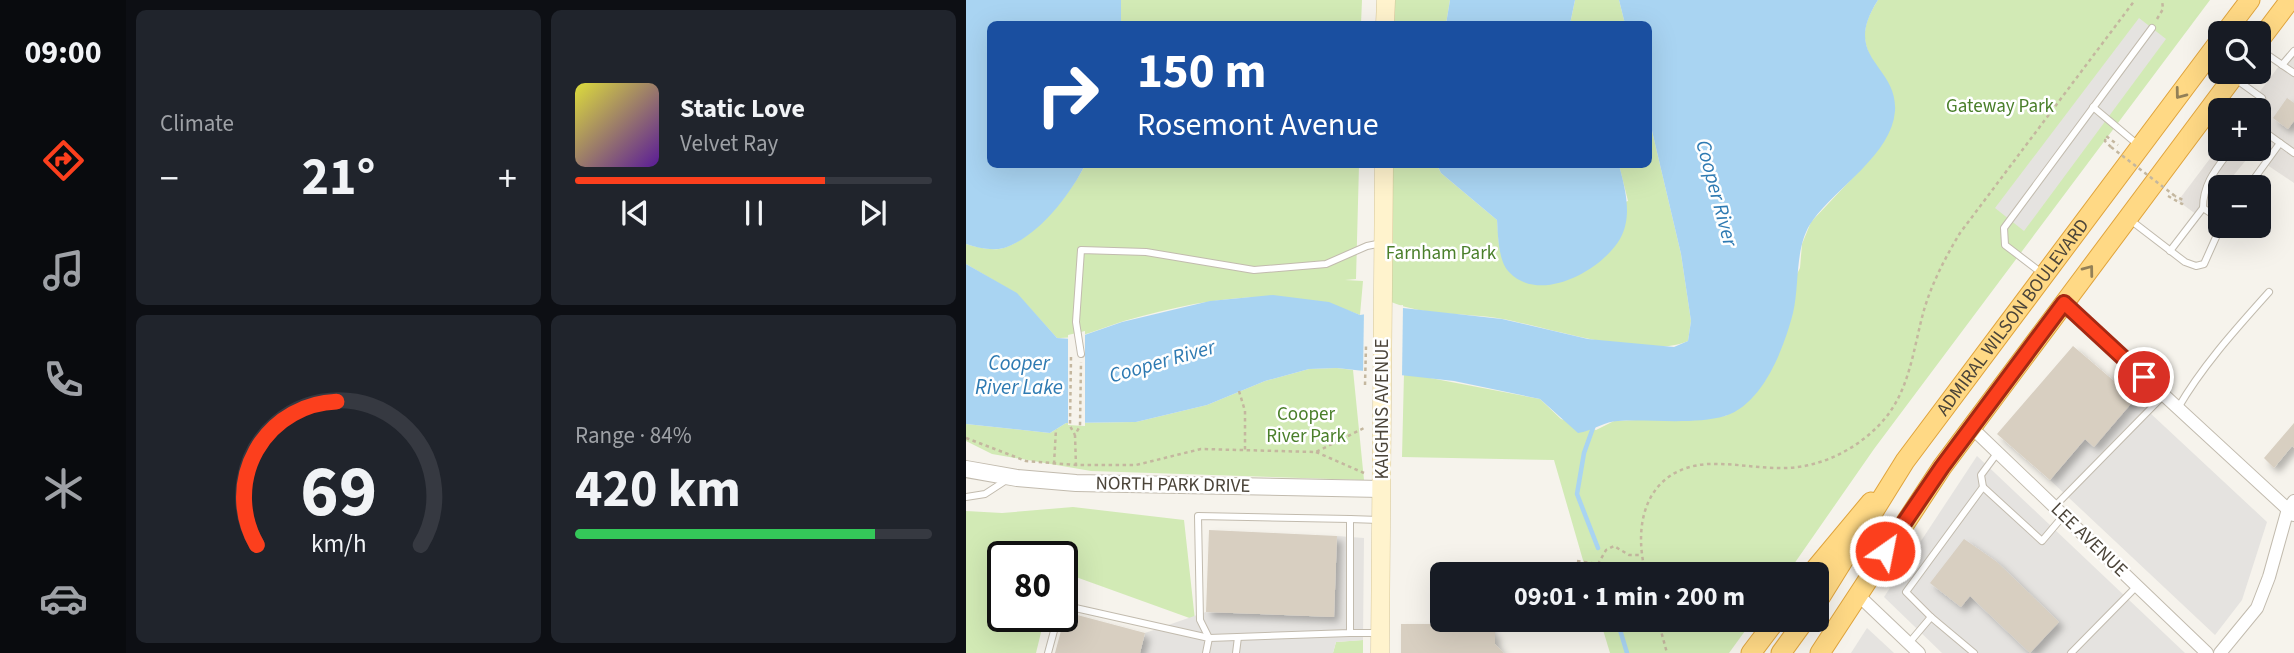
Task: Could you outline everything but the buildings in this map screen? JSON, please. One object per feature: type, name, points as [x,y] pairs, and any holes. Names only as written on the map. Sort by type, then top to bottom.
[{"type":"highway","points":[[2234,21],[2250,0]]},
{"type":"highway","points":[[2271,28],[2290,8]]},
{"type":"highway","name":"ADMIRAL WILSON BOULEVARD","points":[[1829,583],[1905,461],[2208,56]]},
{"type":"highway","name":"ADMIRAL WILSON BOULEVARD","points":[[1820,651],[1971,427],[2228,84]]},
{"type":"highway","points":[[1821,562],[1905,461]]},
{"type":"highway","points":[[1751,653],[1767,632]]},
{"type":"highway","points":[[1781,653],[1796,632]]},
{"type":"main road","points":[[1385,0],[1385,21]]},
{"type":"main road","name":"KAIGHNS AVENUE","points":[[1380,653],[1384,168]]},
{"type":"street","points":[[2064,303],[2164,396],[2292,508],[2257,608],[2220,653]]},
{"type":"street","name":"LEE AVENUE","points":[[1971,427],[2207,653]]},
{"type":"street","name":"NORTH PARK DRIVE","points":[[966,469],[1010,477],[1076,483],[1381,489]]},
{"type":"street","points":[[1857,594],[1919,653]]},
{"type":"lane","points":[[2044,275],[2005,245],[2004,228],[2152,28]]},
{"type":"lane","points":[[2282,65],[2294,51]]},
{"type":"lane","points":[[2271,57],[2294,73]]},
{"type":"lane","points":[[2246,84],[2261,98]]},
{"type":"lane","points":[[2093,107],[2140,146]]},
{"type":"lane","points":[[2271,137],[2294,153]]},
{"type":"lane","points":[[2257,175],[2280,144]]},
{"type":"lane","points":[[2170,251],[2203,208],[2203,192],[2222,161]]},
{"type":"lane","points":[[2203,208],[2208,211]]},
{"type":"lane","points":[[2127,218],[2170,251],[2196,266],[2204,264],[2216,238]]},
{"type":"lane","points":[[1081,354],[1077,328],[1081,250],[1146,253],[1254,270],[1326,264],[1367,246],[1383,243]]},
{"type":"lane","points":[[2178,408],[2209,361],[2269,292]]},
{"type":"lane","points":[[1071,353],[1077,341]]},
{"type":"lane","points":[[1998,452],[1981,475],[1983,487],[2042,541],[2059,511],[2164,396]]},
{"type":"lane","points":[[966,497],[985,494],[1001,486],[1010,477]]},
{"type":"lane","points":[[1974,653],[1906,592],[1983,487]]},
{"type":"lane","points":[[1206,653],[1209,638],[1200,620],[1198,516],[1381,520]]},
{"type":"lane","points":[[1350,519],[1350,633]]},
{"type":"lane","points":[[2071,653],[2137,586]]},
{"type":"lane","points":[[1078,609],[1209,638],[1380,633]]},
{"type":"lane","points":[[1909,643],[1931,617]]},
{"type":"lane","points":[[1048,653],[1054,632]]},
{"type":"lane","points":[[1236,653],[1238,637]]},
{"type":"path","points":[[1643,562],[1640,524],[1651,497],[1665,481],[1685,469],[1707,464],[1788,468],[1815,463],[1861,442],[1882,422],[1903,388],[1925,308],[1941,264],[1960,233],[2135,0]]},
{"type":"path","points":[[2152,28],[2164,9],[2162,0]]},
{"type":"path","points":[[2118,145],[2106,136],[2105,141],[2111,147],[2183,200],[2182,204],[2168,196]]},
{"type":"path","points":[[1071,353],[1070,426],[1075,435],[1076,483]]},
{"type":"path","points":[[1075,435],[1080,426],[1081,354]]},
{"type":"path","points":[[1239,391],[1245,411],[1245,450]]},
{"type":"path","points":[[1316,453],[1364,428]]},
{"type":"path","points":[[1054,464],[1056,429]]},
{"type":"path","points":[[966,438],[988,450],[1026,461],[1076,466],[1136,464],[1201,449],[1245,450],[1316,453],[1364,473]]},
{"type":"path","points":[[1577,561],[1598,564],[1606,550],[1614,546],[1629,555],[1641,555]]},
{"type":"path","points":[[1662,632],[1668,653]]},
{"type":"shaded area","points":[[2139,18],[2166,39],[2024,231],[1995,208]]},
{"type":"shaded area","points":[[2294,46],[2294,183],[2261,161],[2271,161],[2271,98],[2255,98],[2266,84],[2271,84],[2271,77]]},
{"type":"shaded area","points":[[2208,161],[2245,161],[2234,175],[2208,175],[2208,207],[2200,217],[2178,201]]},
{"type":"shaded area","points":[[2135,399],[2267,522],[2242,600],[2215,635],[2050,480],[2085,439],[2093,446]]},
{"type":"shaded area","points":[[1977,456],[2185,653],[1942,653],[1884,597]]},
{"type":"shaded area","points":[[1337,536],[1364,538],[1363,640],[1336,642],[1333,653],[1140,653],[1145,633],[1206,612],[1334,617]]},
{"type":"shaded area","points":[[1867,628],[1894,653],[1851,653]]},
{"type":"green space","points":[[1121,0],[1362,0],[1361,21],[1121,21]]},
{"type":"green space","points":[[1386,0],[1450,0],[1446,21],[1385,21]]},
{"type":"green space","points":[[1575,0],[1619,0],[1624,21],[1571,21]]},
{"type":"green space","name":"Gateway Park","points":[[1878,0],[2210,0],[1874,449],[1795,562],[1584,562],[1554,460],[1402,457],[1404,373],[1540,399],[1561,419],[1596,430],[1614,421],[1726,416],[1800,268],[1802,244],[1811,222],[1860,170],[1889,85],[1874,63],[1866,44],[1866,24]]},
{"type":"green space","name":"Farnham Park","points":[[1652,131],[1681,254],[1691,321],[1688,341],[1670,346],[1623,345],[1503,319],[1411,308],[1382,298],[1384,168],[1438,168],[1497,220],[1499,245],[1628,201],[1620,168],[1652,168]]},
{"type":"green space","points":[[1083,168],[1359,168],[1356,279],[1345,280],[1363,281],[1360,315],[1302,299],[1242,298],[1183,306],[1083,335],[1057,338],[1017,294],[966,264],[966,244],[999,249],[1024,238],[1049,215]]},
{"type":"green space","name":"Cooper River Park","points":[[1309,369],[1353,370],[1364,480],[1091,471],[992,454],[966,441],[966,424],[1050,433],[1066,423],[1136,422],[1207,405],[1265,381]]},
{"type":"green space","points":[[1073,507],[1184,520],[1195,620],[1078,578],[1078,541],[987,541],[987,632],[1041,632],[1036,653],[966,653],[966,511],[1002,513]]},
{"type":"green space","points":[[1604,632],[1744,632],[1729,653],[1610,653]]},
{"type":"green space","points":[[1363,640],[1363,653],[1333,653],[1336,642]]},
{"type":"water","points":[[966,0],[1121,0],[1121,21],[987,21],[987,168],[1083,168],[1052,214],[1017,243],[999,249],[966,244]]},
{"type":"water","points":[[1450,0],[1575,0],[1571,21],[1446,21]]},
{"type":"water","points":[[1619,0],[1878,0],[1868,20],[1865,36],[1867,49],[1894,95],[1892,127],[1874,156],[1823,208],[1807,230],[1800,253],[1793,313],[1778,358],[1761,387],[1738,410],[1713,419],[1613,421],[1578,433],[1540,399],[1454,381],[1337,368],[1309,369],[1265,381],[1207,405],[1136,422],[1066,423],[1050,433],[966,424],[966,264],[1017,293],[1057,338],[1073,339],[1122,322],[1210,301],[1273,295],[1329,302],[1360,315],[1403,308],[1502,319],[1588,339],[1674,347],[1688,341],[1691,321],[1681,254],[1652,131],[1652,21],[1624,21]]},
{"type":"water","points":[[1438,168],[1620,168],[1627,202],[1624,230],[1611,251],[1585,272],[1553,284],[1537,285],[1522,281],[1505,267],[1499,247],[1497,220]]},
{"type":"pier","points":[[1403,305],[1402,377],[1363,374],[1364,311]]},
{"type":"pier","points":[[1085,331],[1085,426],[1068,425],[1068,335]]},
{"type":"waterway","points":[[1594,425],[1584,453],[1577,494],[1598,548]]},
{"type":"waterway","points":[[1621,632],[1627,653]]},
{"type":"route","points":[[1885,551],[1942,467],[2064,303],[2144,377]]},
{"type":"water label","name":"Cooper River","points":[[1717,193]]},
{"type":"water label","name":"Cooper River","points":[[1162,361]]},
{"type":"water label","name":"Cooper River Lake","points":[[1019,375]]}]
